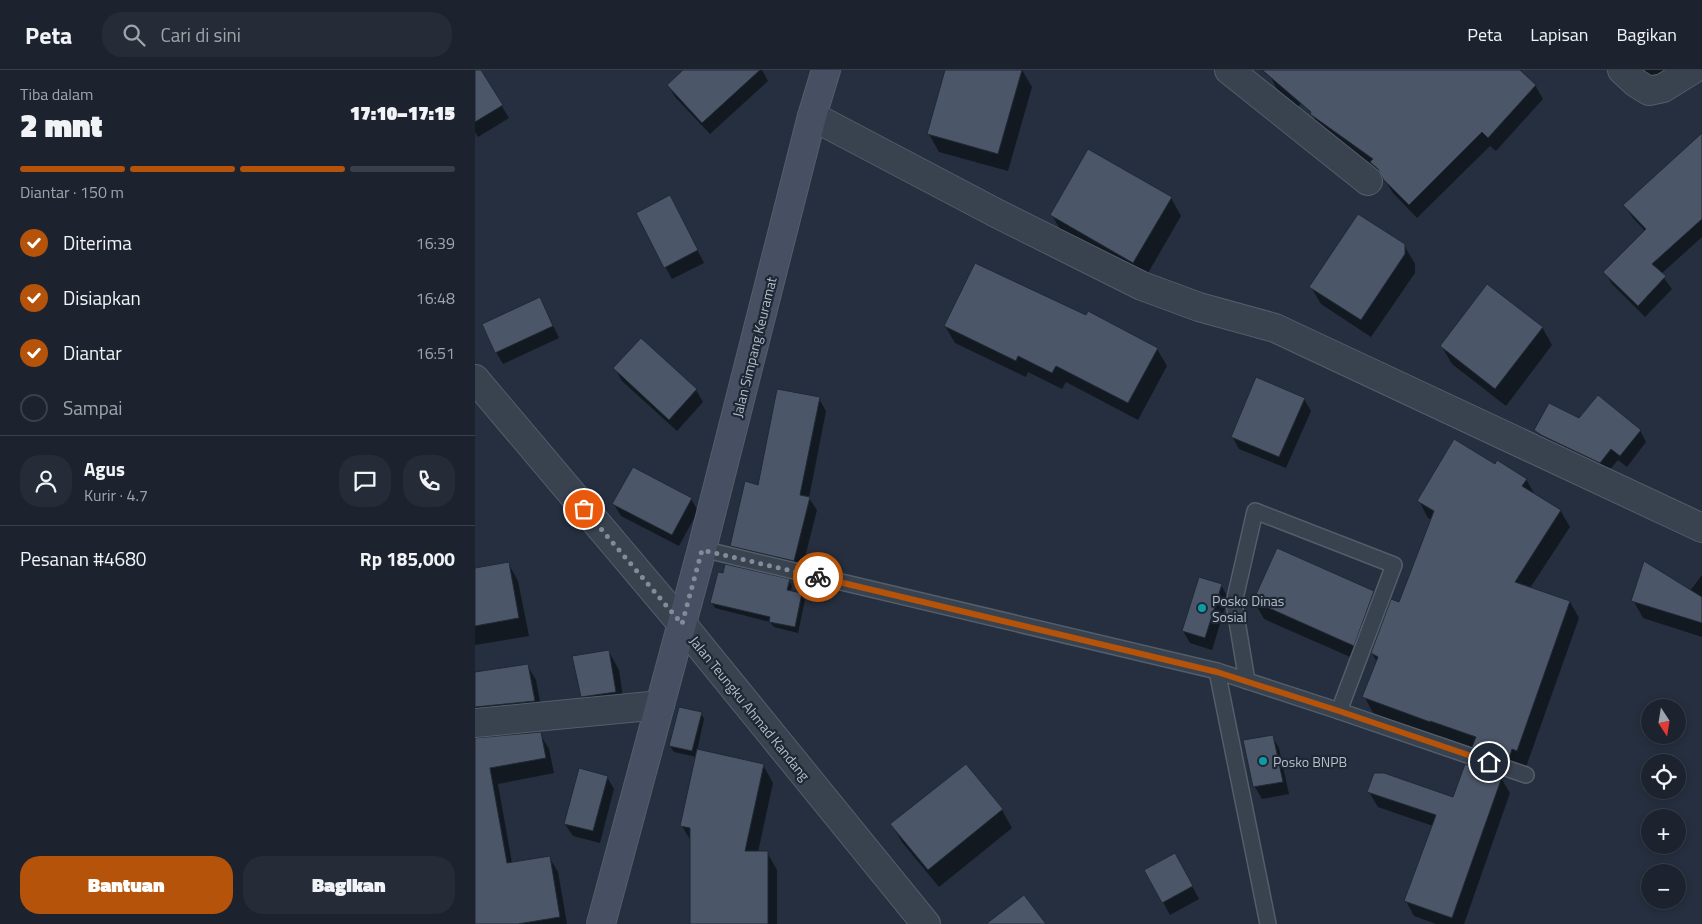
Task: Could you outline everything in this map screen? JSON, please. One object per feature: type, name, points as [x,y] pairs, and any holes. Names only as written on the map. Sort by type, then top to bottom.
[{"type":"main road","name":"Jalan Simpang Keuramat","points":[[601,924],[702,550],[826,70]]},
{"type":"street","points":[[1229,70],[1369,181]]},
{"type":"street","points":[[1623,70],[1637,83],[1649,90],[1663,88],[1692,70]]},
{"type":"street","points":[[813,116],[996,213],[1142,286],[1199,307],[1275,328],[1702,528]]},
{"type":"street","name":"Jalan Teungku Ahmad Kandang","points":[[475,379],[682,624],[926,924]]},
{"type":"street","points":[[475,723],[660,705]]},
{"type":"lane","points":[[1247,681],[1234,603],[1255,511],[1394,565],[1339,711]]},
{"type":"lane","points":[[702,550],[1217,672],[1339,711],[1526,775]]},
{"type":"lane","points":[[1217,672],[1268,924]]},
{"type":"building","points":[[475,70],[481,70],[503,105],[475,122]]},
{"type":"building","points":[[683,70],[760,70],[702,123],[667,85]]},
{"type":"building","points":[[945,70],[1022,70],[998,154],[927,134]]},
{"type":"building","points":[[1262,70],[1520,70],[1536,85],[1488,138],[1482,132],[1409,205],[1383,179],[1378,169],[1370,162],[1373,159],[1310,114],[1311,112]]},
{"type":"building","points":[[1702,133],[1702,219],[1652,264],[1666,276],[1638,306],[1603,272],[1646,229],[1623,205]]},
{"type":"building","points":[[1088,149],[1172,197],[1133,263],[1050,215]]},
{"type":"building","points":[[670,195],[698,250],[664,268],[636,213]]},
{"type":"building","points":[[1358,214],[1405,244],[1405,254],[1361,320],[1309,287]]},
{"type":"building","points":[[975,263],[1086,315],[1088,311],[1158,348],[1128,403],[1056,366],[1052,373],[1018,356],[1016,361],[944,326]]},
{"type":"building","points":[[1487,284],[1543,327],[1495,389],[1440,346]]},
{"type":"building","points":[[540,297],[553,326],[495,353],[482,324]]},
{"type":"building","points":[[641,338],[697,389],[669,420],[613,368]]},
{"type":"building","points":[[1256,377],[1305,398],[1279,457],[1231,437]]},
{"type":"building","points":[[777,389],[820,397],[800,495],[810,497],[794,561],[730,546],[745,481],[758,485]]},
{"type":"building","points":[[1598,395],[1641,430],[1620,456],[1611,449],[1600,463],[1534,430],[1549,403],[1579,418]]},
{"type":"building","points":[[1454,439],[1495,464],[1497,460],[1527,479],[1522,486],[1561,510],[1515,582],[1570,601],[1517,751],[1512,749],[1509,759],[1472,747],[1476,737],[1362,697],[1378,657],[1371,653],[1391,599],[1399,602],[1434,511],[1417,501]]},
{"type":"building","points":[[633,467],[692,498],[672,535],[612,504]]},
{"type":"building","points":[[1277,548],[1374,591],[1354,646],[1253,601]]},
{"type":"building","points":[[1644,561],[1702,597],[1702,623],[1631,601]]},
{"type":"building","points":[[509,562],[519,618],[475,626],[475,568]]},
{"type":"building","points":[[725,564],[790,579],[787,590],[802,593],[795,627],[769,622],[770,617],[710,603],[718,572],[723,573]]},
{"type":"building","name":"Posko Dinas Sosial","points":[[1199,577],[1222,584],[1205,638],[1182,631]]},
{"type":"building","points":[[609,650],[616,692],[581,697],[572,656]]},
{"type":"building","points":[[528,664],[535,701],[475,707],[475,672]]},
{"type":"building","points":[[679,707],[702,712],[692,751],[669,746]]},
{"type":"building","points":[[541,732],[546,758],[490,768],[507,863],[550,856],[560,917],[518,924],[475,924],[475,738]]},
{"type":"building","name":"Posko BNPB","points":[[1273,735],[1283,782],[1253,787],[1243,740]]},
{"type":"building","points":[[697,749],[764,764],[745,851],[768,851],[768,924],[690,924],[690,828],[680,826]]},
{"type":"building","points":[[966,764],[1003,809],[928,870],[890,824]]},
{"type":"building","points":[[1465,764],[1502,777],[1452,918],[1404,901],[1436,815],[1367,792],[1374,773],[1384,773],[1453,797]]},
{"type":"building","points":[[579,768],[608,776],[593,831],[564,824]]},
{"type":"building","points":[[1175,853],[1193,886],[1162,903],[1144,870]]},
{"type":"building","points":[[1024,895],[1046,924],[986,924]]},
{"type":"way so far","points":[[584,509],[682,624],[702,550],[818,577]]},
{"type":"place","name":"Posko Dinas Sosial","points":[[1202,608]]},
{"type":"place","name":"Posko BNPB","points":[[1263,761]]},
{"type":"route","points":[[818,577],[1217,672],[1489,762]]}]
